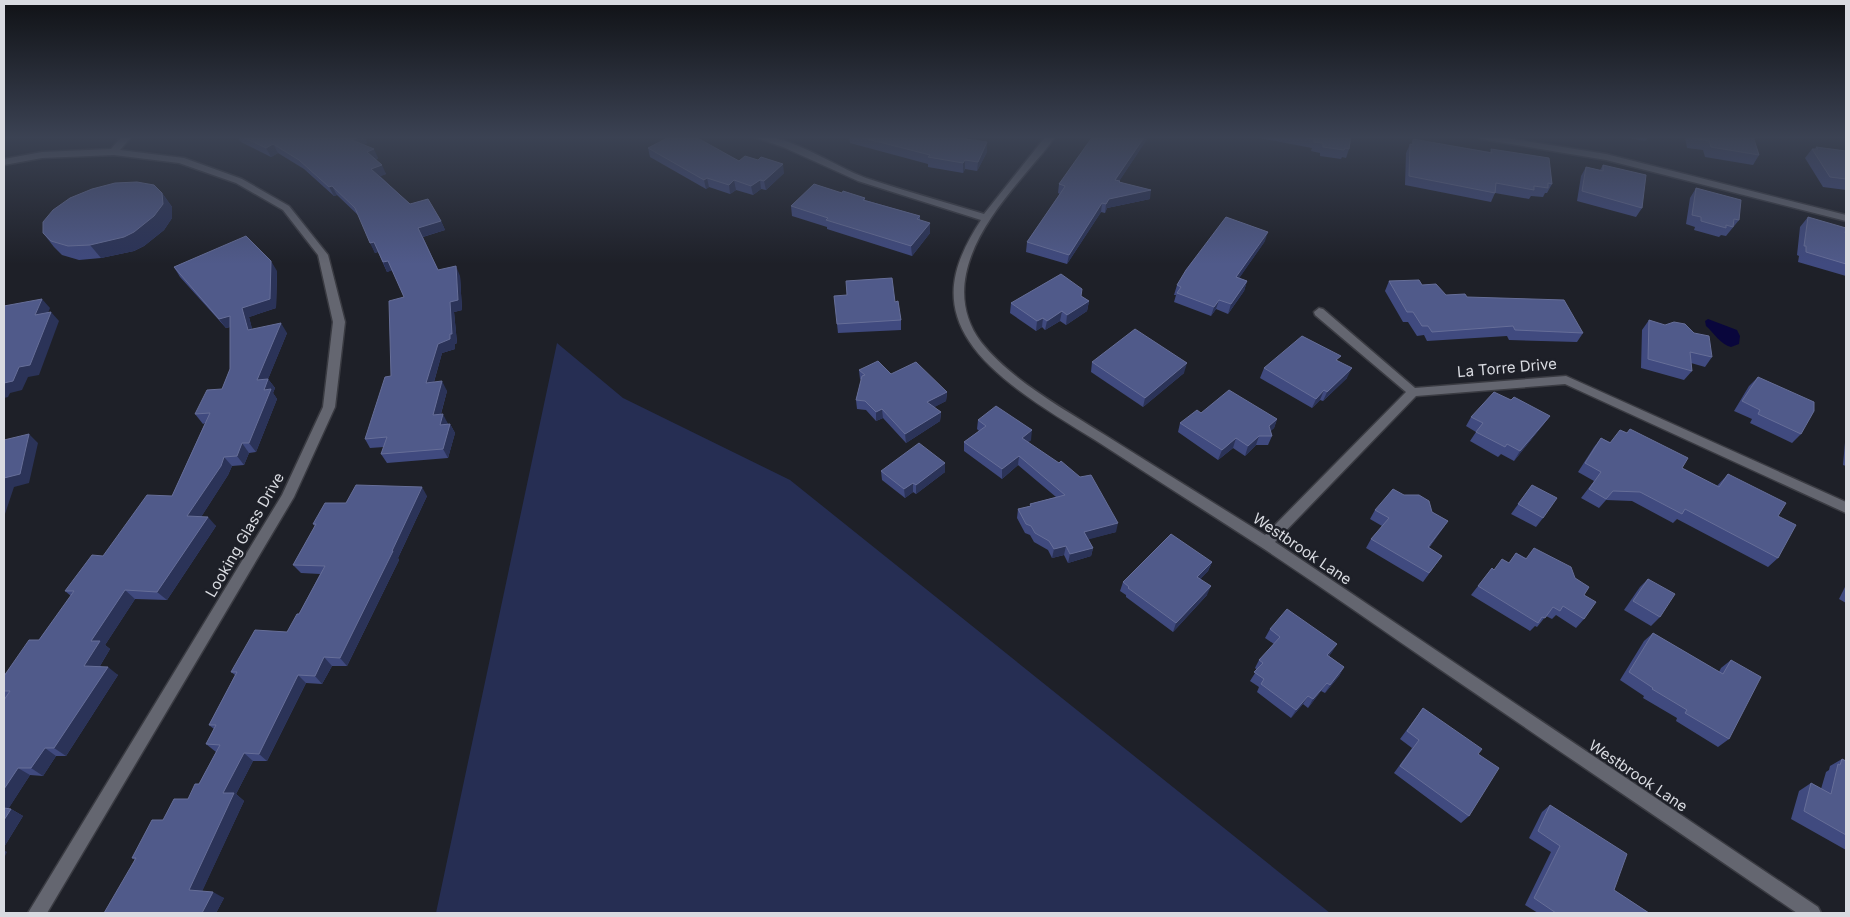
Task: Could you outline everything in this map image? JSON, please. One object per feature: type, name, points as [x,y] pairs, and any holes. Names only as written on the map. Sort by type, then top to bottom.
[{"type":"street","name":"Looking Glass Drive","points":[[37,913],[288,498],[329,407],[340,322],[323,255],[286,208],[233,179]]},
{"type":"street","points":[[861,179],[986,218]]},
{"type":"street","name":"Westbrook Lane","points":[[1017,179],[986,218],[961,270],[958,296],[964,322],[982,350],[1047,404],[1266,543],[1812,913]]},
{"type":"street","points":[[1692,179],[1846,218]]},
{"type":"street","points":[[1266,543],[1413,392],[1319,312]]},
{"type":"street","name":"La Torre Drive","points":[[1413,392],[1566,380],[1846,508]]},
{"type":"shaded area","points":[[1708,319],[1737,330],[1740,336],[1739,344],[1731,347],[1727,346],[1706,326],[1705,321]]},
{"type":"shaded area","points":[[557,343],[623,398],[790,480],[1330,913],[436,913]]},
{"type":"building","points":[[320,179],[382,179],[410,204],[428,199],[441,221],[418,228],[438,270],[456,266],[458,300],[450,302],[452,334],[450,334],[450,339],[438,344],[426,383],[442,381],[433,415],[443,414],[440,425],[450,424],[443,449],[381,454],[387,437],[365,439],[385,377],[391,376],[389,301],[404,297],[388,261],[383,262],[374,242],[370,243],[355,208],[332,186],[329,187]]},
{"type":"building","points":[[709,179],[766,179],[764,181],[760,180],[751,186],[734,180],[729,185]]},
{"type":"building","points":[[1063,179],[1116,179],[1119,182],[1151,190],[1109,199],[1106,204],[1102,203],[1069,255],[1027,242],[1065,186],[1059,184]]},
{"type":"building","points":[[1423,179],[1551,179],[1552,184],[1548,183],[1548,188],[1534,186],[1534,190],[1496,183],[1495,193]]},
{"type":"building","points":[[1584,179],[1646,179],[1642,208],[1582,191]]},
{"type":"building","points":[[137,182],[154,185],[162,193],[163,204],[154,216],[134,232],[124,237],[90,245],[68,246],[51,241],[43,233],[43,222],[53,210],[70,198],[92,189],[115,183]]},
{"type":"building","points":[[814,184],[842,193],[843,191],[865,198],[863,200],[920,216],[917,219],[930,223],[911,246],[826,220],[828,218],[791,206]]},
{"type":"building","points":[[1696,188],[1741,200],[1739,220],[1734,219],[1733,227],[1726,225],[1726,228],[1701,221],[1701,217],[1692,215]]},
{"type":"building","points":[[1226,217],[1268,232],[1236,277],[1247,281],[1231,304],[1219,300],[1214,307],[1177,293],[1181,287],[1177,285]]},
{"type":"building","points":[[1808,217],[1846,228],[1846,264],[1806,252],[1806,246],[1804,246]]},
{"type":"building","points":[[246,236],[271,261],[270,299],[242,308],[248,330],[281,323],[257,380],[268,379],[264,390],[271,389],[249,443],[242,443],[237,456],[224,457],[221,466],[187,516],[208,517],[157,592],[125,590],[91,641],[100,641],[84,666],[108,667],[54,748],[45,748],[31,768],[18,768],[4,789],[4,700],[10,691],[4,691],[4,676],[29,640],[39,640],[74,591],[65,591],[92,555],[103,556],[147,495],[172,496],[210,413],[195,414],[207,390],[222,389],[230,369],[230,316],[219,319],[174,267]]},
{"type":"building","points":[[1061,274],[1082,289],[1081,296],[1089,301],[1067,315],[1062,311],[1047,321],[1043,318],[1037,321],[1011,303]]},
{"type":"building","points":[[892,278],[895,302],[898,301],[901,320],[837,324],[834,296],[847,295],[846,281]]},
{"type":"building","points":[[1419,280],[1422,285],[1436,284],[1446,295],[1465,294],[1467,297],[1564,300],[1583,333],[1515,330],[1513,326],[1432,332],[1428,326],[1422,326],[1413,312],[1407,312],[1389,281]]},
{"type":"building","points":[[42,299],[35,315],[51,312],[30,365],[19,367],[13,381],[4,383],[4,306]]},
{"type":"building","points":[[1649,320],[1665,325],[1674,322],[1685,324],[1694,333],[1709,336],[1712,357],[1690,352],[1692,371],[1648,359]]},
{"type":"building","points":[[1135,329],[1187,363],[1145,398],[1092,362]]},
{"type":"building","points":[[1302,336],[1341,356],[1336,360],[1352,368],[1327,392],[1324,390],[1316,399],[1264,368]]},
{"type":"building","points":[[878,361],[891,374],[916,362],[947,392],[927,402],[941,412],[905,434],[882,409],[876,412],[865,401],[856,400],[862,376],[865,375],[859,370]]},
{"type":"building","points":[[1758,377],[1814,402],[1814,411],[1801,434],[1758,414],[1760,410],[1742,401]]},
{"type":"building","points":[[1229,390],[1277,419],[1269,426],[1272,436],[1259,436],[1248,446],[1236,438],[1222,450],[1180,423],[1197,410],[1201,413]]},
{"type":"building","points":[[1494,392],[1511,400],[1514,397],[1550,416],[1520,451],[1507,444],[1505,447],[1476,432],[1483,423],[1471,417]]},
{"type":"building","points":[[996,406],[1032,430],[1022,438],[1059,463],[1061,461],[1080,477],[1091,475],[1118,523],[1084,532],[1093,548],[1070,554],[1066,546],[1054,549],[1049,541],[1035,533],[1031,526],[1026,524],[1018,509],[1065,495],[1019,456],[1002,469],[964,442],[986,426],[978,420]]},
{"type":"building","points":[[1630,429],[1688,458],[1682,468],[1719,487],[1728,474],[1786,503],[1778,516],[1796,525],[1778,558],[1685,509],[1682,514],[1640,492],[1613,491],[1606,499],[1589,489],[1601,472],[1585,463],[1601,438],[1610,443],[1620,430],[1627,433]]},
{"type":"building","points":[[29,434],[20,474],[4,478],[4,440]]},
{"type":"building","points":[[919,443],[945,463],[916,485],[913,483],[904,489],[881,471]]},
{"type":"building","points":[[356,485],[422,487],[393,551],[340,658],[324,657],[315,676],[298,675],[259,754],[244,753],[223,793],[234,793],[189,890],[213,892],[202,913],[104,913],[136,858],[132,858],[152,820],[163,820],[174,799],[188,799],[195,784],[199,784],[220,745],[206,744],[216,725],[209,725],[237,672],[231,672],[255,630],[287,632],[325,566],[293,565],[316,524],[313,524],[325,503],[346,503]]},
{"type":"building","points":[[1532,485],[1557,498],[1543,518],[1518,504]]},
{"type":"building","points":[[1393,489],[1404,495],[1419,495],[1429,501],[1432,512],[1448,521],[1428,547],[1442,556],[1429,573],[1371,539],[1389,518],[1375,510]]},
{"type":"building","points":[[1171,534],[1212,562],[1197,577],[1211,586],[1176,623],[1128,588],[1123,582]]},
{"type":"building","points":[[1534,548],[1571,567],[1575,578],[1589,587],[1584,595],[1596,602],[1584,619],[1563,606],[1560,611],[1553,607],[1545,618],[1542,617],[1538,623],[1478,586],[1502,559],[1509,563],[1516,553],[1526,559]]},
{"type":"building","points":[[1648,579],[1675,594],[1660,617],[1633,601]]},
{"type":"building","points":[[1287,609],[1337,644],[1327,655],[1344,667],[1330,685],[1327,683],[1313,699],[1308,696],[1296,710],[1261,684],[1264,679],[1254,672],[1263,663],[1259,660],[1280,637],[1270,629]]},
{"type":"building","points":[[1653,633],[1723,674],[1731,660],[1761,677],[1729,739],[1685,713],[1687,710],[1652,689],[1629,672]]},
{"type":"building","points":[[1423,708],[1482,749],[1478,754],[1499,768],[1469,816],[1400,766],[1419,740],[1407,731]]},
{"type":"building","points":[[1842,759],[1846,761],[1846,835],[1804,811],[1811,783],[1831,794],[1838,764],[1840,765]]},
{"type":"building","points":[[1550,805],[1627,854],[1614,890],[1649,913],[1556,913],[1534,898],[1560,846],[1538,831]]},
{"type":"building","points":[[4,808],[11,809],[4,820]]}]
